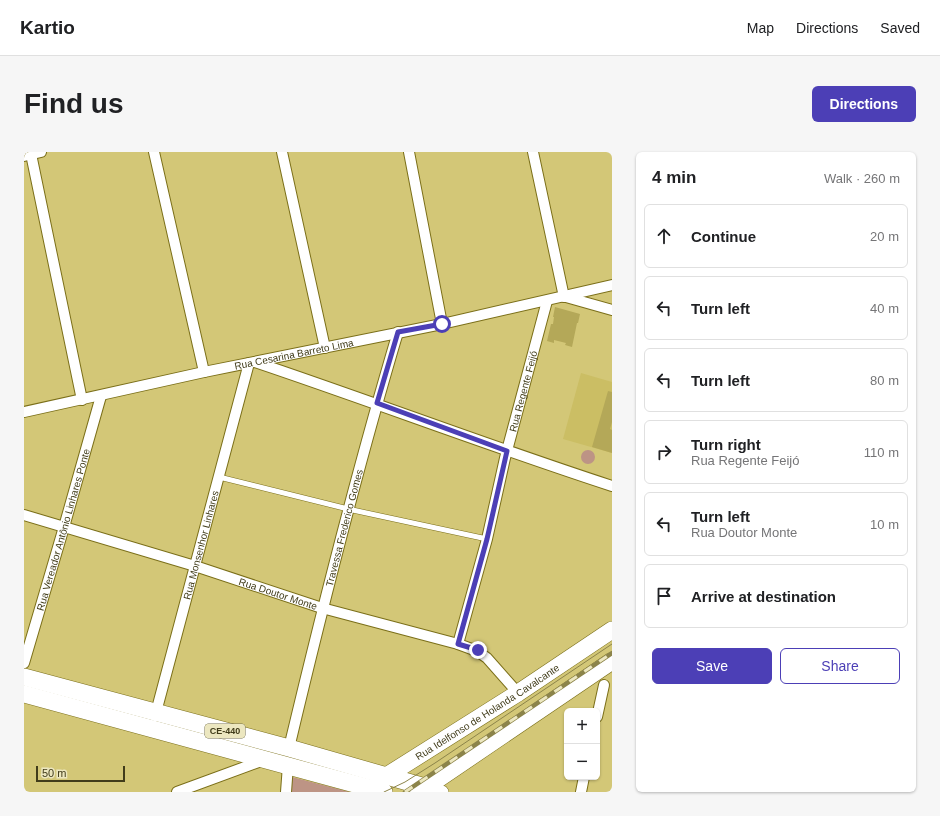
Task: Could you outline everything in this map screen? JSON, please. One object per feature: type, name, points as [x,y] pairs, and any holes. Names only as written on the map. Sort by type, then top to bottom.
[{"type":"main road","name":"Rua Idelfonso de Holanda Cavalcante","points":[[375,787],[612,630]]},
{"type":"main road","points":[[422,790],[612,661]]},
{"type":"main road","name":"CE-440","points":[[24,677],[288,765],[375,787],[422,790]]},
{"type":"main road","name":"CE-440","points":[[24,694],[289,748],[375,787]]},
{"type":"street","points":[[41,152],[27,155],[82,400]]},
{"type":"street","points":[[154,152],[204,372]]},
{"type":"street","points":[[282,152],[325,348]]},
{"type":"street","points":[[409,152],[442,324]]},
{"type":"street","points":[[533,152],[569,296],[612,310]]},
{"type":"street","name":"Rua Cesarina Barreto Lima","points":[[24,412],[204,372],[442,324],[612,285]]},
{"type":"street","name":"Rua Regente Feijó","points":[[458,644],[487,539],[507,451],[547,301]]},
{"type":"street","name":"Travessa Frederico Gomes","points":[[289,748],[322,608],[348,508],[398,332]]},
{"type":"street","points":[[252,362],[377,403],[507,451],[612,486]]},
{"type":"street","name":"Rua Monsenhor Linhares","points":[[154,720],[219,477],[252,362]]},
{"type":"street","name":"Rua Vereador Antônio Linhares Ponte","points":[[24,663],[64,527],[100,396]]},
{"type":"street","name":"Rua Doutor Monte","points":[[24,515],[195,566],[322,608],[478,650],[518,693]]},
{"type":"street","points":[[584,680],[608,687],[600,709]]},
{"type":"street","points":[[177,792],[267,759]]},
{"type":"street","points":[[286,792],[288,765]]},
{"type":"street","points":[[580,792],[583,780]]},
{"type":"street","points":[[422,790],[442,792]]},
{"type":"lane","points":[[219,477],[487,539]]},
{"type":"shaded area","points":[[581,373],[612,382],[612,453],[563,439]]},
{"type":"shaded area","points":[[588,450],[593,452],[595,457],[593,462],[588,464],[583,462],[581,457],[583,452]]},
{"type":"shaded area","points":[[292,777],[350,792],[292,792]]},
{"type":"building","points":[[555,307],[580,314],[572,347],[565,345],[566,343],[554,340],[554,343],[547,341],[551,324],[553,324]]},
{"type":"building","points":[[608,391],[612,392],[612,422],[610,429],[612,430],[612,453],[592,447]]},
{"type":"tram line","points":[[384,792],[405,782],[435,763],[612,644]]},
{"type":"railway","points":[[405,792],[612,653]]},
{"type":"route","points":[[442,324],[398,332],[377,403],[507,451],[487,539],[458,644],[478,650]]}]
